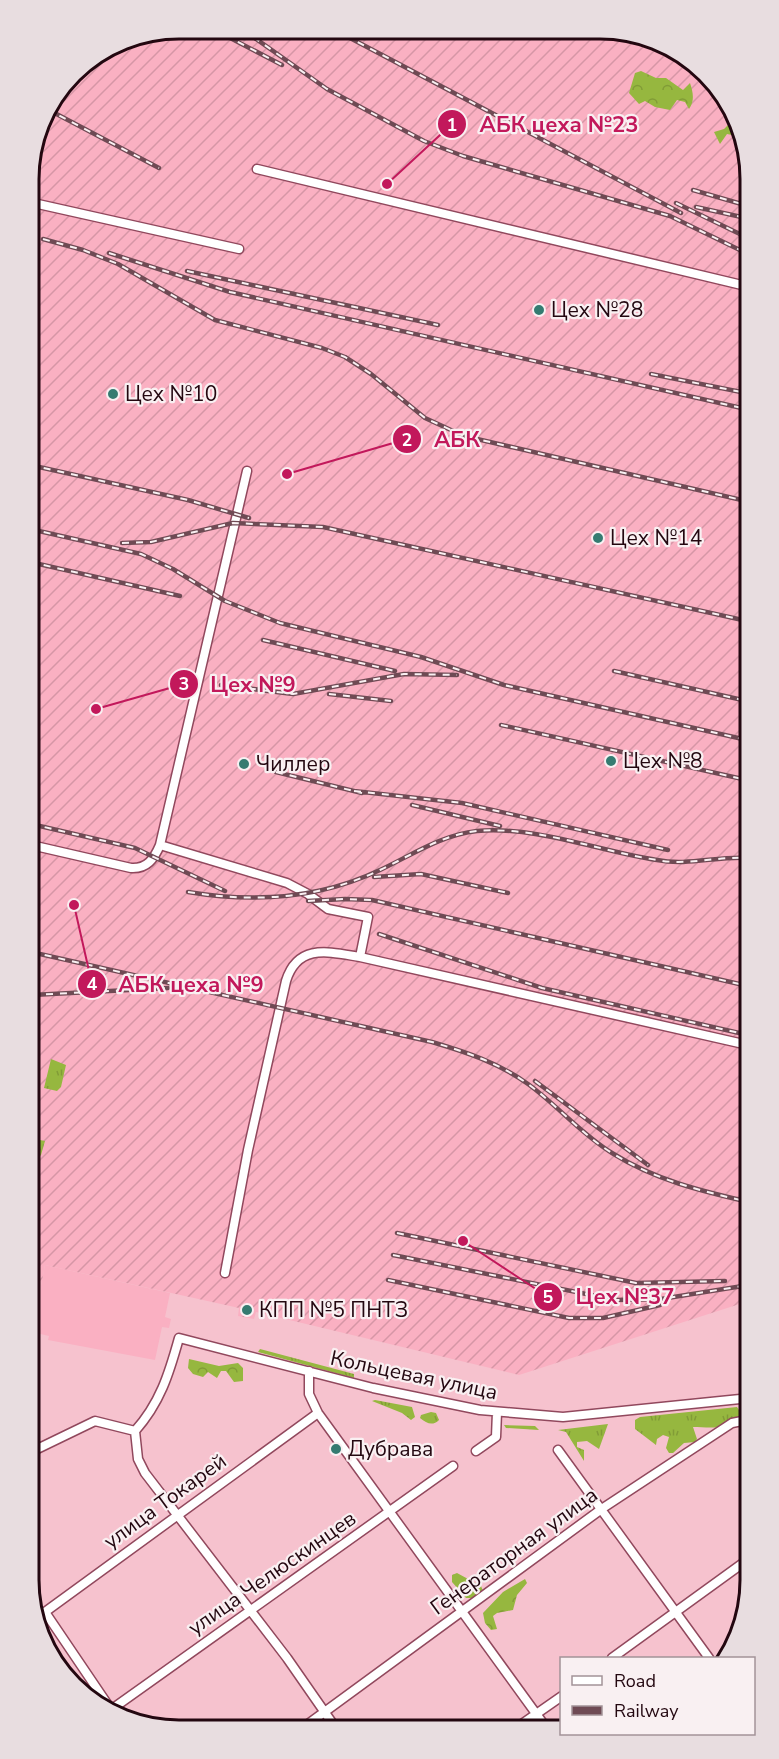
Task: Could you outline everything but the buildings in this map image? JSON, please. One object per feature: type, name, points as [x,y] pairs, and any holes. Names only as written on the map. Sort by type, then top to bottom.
[{"type":"street","points":[[257,170],[740,285]]},
{"type":"street","points":[[39,204],[239,249]]},
{"type":"street","points":[[39,847],[136,868],[151,861],[160,845],[247,471]]},
{"type":"street","points":[[160,845],[287,883],[308,894],[328,909],[368,917],[360,957]]},
{"type":"street","points":[[225,1273],[248,1150],[290,969],[296,961],[313,952],[360,957],[740,1043]]},
{"type":"street","name":"Кольцевая улица","points":[[135,1431],[149,1415],[162,1394],[179,1338],[434,1402],[497,1412],[570,1417],[740,1399]]},
{"type":"street","points":[[309,1371],[307,1387],[318,1413],[541,1720]]},
{"type":"street","points":[[476,1451],[496,1437],[497,1412]]},
{"type":"street","name":"улица Токарей","points":[[45,1612],[318,1413]]},
{"type":"street","points":[[39,1448],[95,1420],[135,1431],[140,1467],[287,1658],[330,1720]]},
{"type":"street","name":"Генераторная улица","points":[[314,1720],[603,1508],[732,1423],[740,1421]]},
{"type":"street","points":[[558,1450],[603,1508],[674,1614],[707,1657]]},
{"type":"street","name":"улица Челюскинцев","points":[[115,1705],[453,1466]]},
{"type":"street","points":[[615,1657],[740,1565]]},
{"type":"street","points":[[45,1612],[104,1698]]},
{"type":"street","points":[[528,1720],[560,1697]]},
{"type":"shaded area","points":[[170,39],[609,39],[645,46],[662,53],[692,74],[711,94],[729,126],[739,161],[740,1304],[519,1375],[256,1312],[254,1319],[238,1316],[239,1308],[45,1265],[39,1296],[39,170],[44,143],[53,117],[74,87],[101,63],[143,44]]},
{"type":"shaded area","points":[[45,1265],[170,1293],[165,1317],[171,1319],[169,1328],[162,1327],[155,1360],[48,1340],[49,1336],[39,1334],[39,1296]]},
{"type":"green space","points":[[641,71],[656,78],[666,78],[683,90],[690,83],[693,96],[689,109],[685,102],[677,100],[670,110],[655,107],[645,101],[639,104],[629,93],[635,73]]},
{"type":"green space","points":[[728,125],[732,135],[727,134],[720,144],[714,132],[724,129]]},
{"type":"green space","points":[[51,1059],[66,1065],[61,1087],[57,1091],[44,1088]]},
{"type":"green space","points":[[39,1140],[45,1141],[39,1157]]},
{"type":"green space","points":[[260,1349],[354,1374],[354,1378],[258,1352]]},
{"type":"green space","points":[[189,1359],[219,1366],[238,1363],[243,1368],[243,1381],[234,1382],[226,1371],[221,1371],[217,1378],[208,1372],[203,1377],[193,1374],[188,1368]]},
{"type":"green space","points":[[372,1401],[412,1407],[415,1417],[411,1420],[402,1413]]},
{"type":"green space","points":[[737,1407],[740,1412],[740,1419],[733,1424],[720,1427],[693,1427],[697,1439],[695,1442],[684,1443],[673,1453],[669,1453],[666,1448],[669,1437],[663,1435],[657,1439],[656,1445],[635,1429],[635,1420],[640,1417]]},
{"type":"green space","points":[[436,1413],[439,1420],[437,1422],[425,1422],[420,1418],[421,1415]]},
{"type":"green space","points":[[608,1424],[599,1449],[587,1441],[577,1442],[577,1447],[584,1450],[584,1461],[566,1432],[558,1430]]},
{"type":"green space","points":[[504,1425],[535,1426],[539,1430],[506,1428]]},
{"type":"green space","points":[[457,1573],[481,1586],[483,1591],[474,1598],[466,1598],[452,1582],[452,1575]]},
{"type":"green space","points":[[525,1579],[527,1583],[517,1595],[513,1610],[493,1616],[497,1629],[491,1630],[485,1623],[483,1613],[503,1592]]},
{"type":"railway","points":[[232,39],[282,65]]},
{"type":"railway","points":[[256,39],[327,89],[424,141],[463,156],[670,216],[740,250]]},
{"type":"railway","points":[[352,39],[681,213]]},
{"type":"railway","points":[[55,113],[159,168]]},
{"type":"railway","points":[[693,190],[740,204]]},
{"type":"railway","points":[[676,203],[740,234]]},
{"type":"railway","points":[[696,207],[740,217]]},
{"type":"railway","points":[[43,239],[83,250],[118,264],[215,320],[322,348],[345,357],[371,374],[425,418],[464,436],[740,500]]},
{"type":"railway","points":[[109,253],[230,292],[740,408]]},
{"type":"railway","points":[[187,271],[438,325]]},
{"type":"railway","points":[[651,374],[740,392]]},
{"type":"railway","points":[[39,467],[188,500],[249,518]]},
{"type":"railway","points":[[122,543],[151,542],[233,523],[323,527],[740,619]]},
{"type":"railway","points":[[39,531],[141,554],[173,569],[225,601],[280,623],[421,657],[504,685],[740,738]]},
{"type":"railway","points":[[39,564],[180,596]]},
{"type":"railway","points":[[263,640],[395,671]]},
{"type":"railway","points":[[614,671],[740,699]]},
{"type":"railway","points":[[221,685],[293,694],[404,674],[457,675]]},
{"type":"railway","points":[[329,694],[391,701]]},
{"type":"railway","points":[[501,725],[740,778]]},
{"type":"railway","points":[[276,772],[362,793]]},
{"type":"railway","points":[[354,791],[462,803],[668,850]]},
{"type":"railway","points":[[412,805],[500,826]]},
{"type":"railway","points":[[39,826],[135,848],[225,891]]},
{"type":"railway","points":[[188,892],[262,898],[310,893],[357,880],[439,841],[477,831],[523,832],[669,862],[740,858]]},
{"type":"railway","points":[[374,877],[421,874],[508,893]]},
{"type":"railway","points":[[308,901],[372,900],[740,984]]},
{"type":"railway","points":[[379,934],[542,988],[740,1033]]},
{"type":"railway","points":[[39,954],[432,1042],[470,1054],[506,1070],[528,1084],[590,1137],[628,1162],[679,1183],[740,1200]]},
{"type":"railway","points":[[39,995],[168,988]]},
{"type":"railway","points":[[535,1081],[648,1165]]},
{"type":"railway","points":[[397,1233],[636,1283],[725,1281]]},
{"type":"railway","points":[[393,1255],[616,1300],[661,1299],[740,1286]]},
{"type":"railway","points":[[388,1280],[569,1318],[603,1318],[660,1305]]},
{"type":"place","name":"АБК цеха №23","points":[[387,184]]},
{"type":"place","name":"Цех №28","points":[[539,310]]},
{"type":"place","name":"Цех №10","points":[[113,394]]},
{"type":"place","name":"АБК","points":[[287,474]]},
{"type":"place","name":"Цех №14","points":[[598,538]]},
{"type":"place","name":"Цех №9","points":[[96,709]]},
{"type":"place","name":"Цех №8","points":[[611,761]]},
{"type":"place","name":"Чиллер","points":[[244,764]]},
{"type":"place","name":"АБК цеха №9","points":[[74,905]]},
{"type":"place","name":"Цех №37","points":[[463,1241]]},
{"type":"place","name":"КПП №5 ПНТЗ","points":[[247,1310]]},
{"type":"place","name":"Дубрава","points":[[336,1449]]}]
